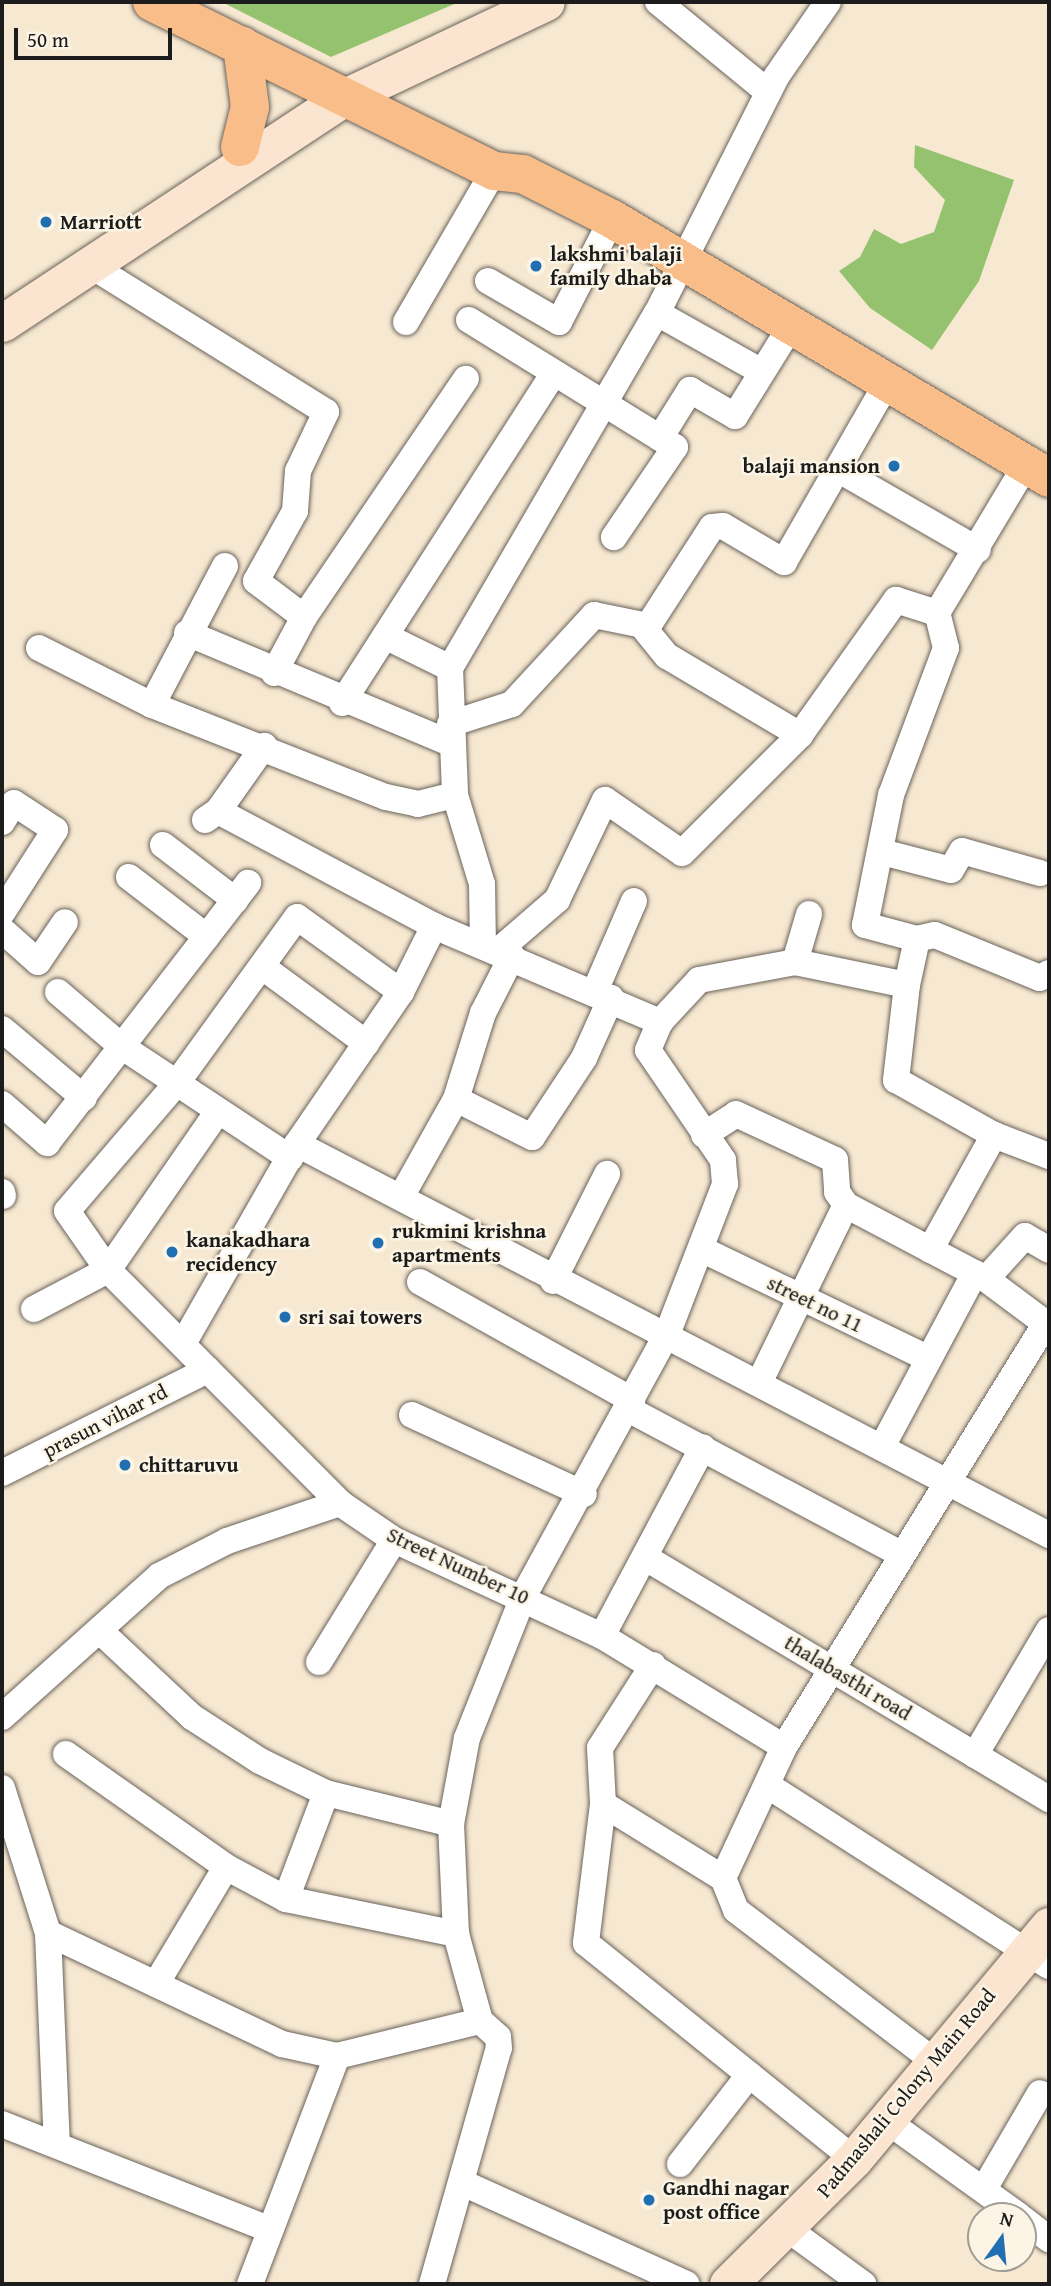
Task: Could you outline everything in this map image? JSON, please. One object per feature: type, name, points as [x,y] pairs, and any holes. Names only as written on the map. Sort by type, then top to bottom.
[{"type":"main road","points":[[152,2],[242,46],[350,85],[507,152],[509,173],[612,219],[793,323],[1038,472]]},
{"type":"main road","points":[[201,2],[350,85]]},
{"type":"main road","points":[[2,304],[240,146],[504,2]]},
{"type":"main road","points":[[2,323],[350,85],[546,2]]},
{"type":"main road","points":[[240,146],[250,107],[242,46]]},
{"type":"main road","name":"Padmashali Colony Main Road","points":[[728,2284],[789,2230],[887,2121],[934,2061],[1042,1947]]},
{"type":"street","points":[[658,2],[768,92]]},
{"type":"street","points":[[401,1197],[456,1099],[484,1013],[498,951],[482,884],[455,795],[450,733],[450,668],[657,313],[681,258],[768,92],[828,2]]},
{"type":"street","points":[[406,322],[509,173]]},
{"type":"street","points":[[488,281],[559,322],[612,219]]},
{"type":"street","points":[[90,265],[326,412],[299,471],[295,511],[256,581],[304,617]]},
{"type":"street","points":[[657,313],[762,372]]},
{"type":"street","points":[[468,320],[603,406],[675,447],[614,537]]},
{"type":"street","points":[[660,438],[690,390],[735,416],[793,323]]},
{"type":"street","points":[[342,703],[554,374]]},
{"type":"street","points":[[274,673],[304,617],[466,379]]},
{"type":"street","points":[[644,628],[712,527],[723,526],[785,562],[888,381]]},
{"type":"street","points":[[839,470],[978,551]]},
{"type":"street","points":[[1038,472],[978,551],[937,613],[946,648],[891,795],[882,852],[865,925],[918,939],[935,935],[1040,978],[1049,973]]},
{"type":"street","points":[[152,705],[187,633],[225,566]]},
{"type":"street","points":[[498,951],[557,900],[604,800],[682,853],[800,735],[896,600],[937,613]]},
{"type":"street","points":[[187,633],[342,703],[450,733],[512,704],[594,615],[644,628],[667,656],[800,735]]},
{"type":"street","points":[[385,636],[450,668]]},
{"type":"street","points":[[38,648],[152,705],[402,802],[455,795]]},
{"type":"street","points":[[264,747],[212,815],[434,926],[603,995],[660,1022]]},
{"type":"street","points":[[2,822],[14,803],[55,830],[2,913]]},
{"type":"street","points":[[2,1104],[47,1143],[242,891],[163,845]]},
{"type":"street","points":[[882,852],[951,870],[962,851],[1040,873]]},
{"type":"street","points":[[129,877],[207,937]]},
{"type":"street","points":[[456,1099],[532,1137],[584,1058],[634,901]]},
{"type":"street","points":[[795,962],[809,914]]},
{"type":"street","points":[[176,1084],[264,968],[297,917],[401,992]]},
{"type":"street","points":[[2,930],[38,962],[65,922]]},
{"type":"street","points":[[184,1342],[294,1151],[401,992],[434,926]]},
{"type":"street","points":[[918,939],[907,985],[896,1080],[993,1135],[1049,1156]]},
{"type":"street","points":[[432,2284],[465,2185],[499,2048],[498,2037],[480,2021],[457,1934],[452,1824],[467,1738],[524,1595],[584,1494],[668,1332],[703,1250],[724,1184],[723,1160],[704,1136],[648,1050],[660,1022],[699,980],[795,962],[907,985]]},
{"type":"street","points":[[264,968],[366,1043]]},
{"type":"street","points":[[58,992],[121,1045],[216,1114],[401,1197],[553,1281],[668,1332],[1049,1535]]},
{"type":"street","points":[[2,1029],[84,1098]]},
{"type":"street","name":"Street Number 10","points":[[176,1084],[67,1211],[108,1270],[184,1342],[208,1370],[340,1503],[394,1540],[524,1595],[602,1636],[784,1747]]},
{"type":"street","points":[[34,1309],[108,1270],[216,1114]]},
{"type":"street","points":[[704,1136],[736,1114],[835,1160],[837,1192],[846,1205],[980,1276],[1048,1324],[901,1553],[833,1670],[784,1747],[723,1878]]},
{"type":"street","points":[[930,1251],[993,1135]]},
{"type":"street","points":[[553,1281],[607,1174]]},
{"type":"street","points":[[760,1381],[846,1205]]},
{"type":"street","points":[[883,1446],[927,1358],[980,1276],[1025,1236],[1049,1250]]},
{"type":"street","name":"street no 11","points":[[703,1250],[927,1358]]},
{"type":"street","points":[[420,1282],[703,1447],[901,1553]]},
{"type":"street","name":"prasun vihar rd","points":[[2,1473],[208,1370]]},
{"type":"street","points":[[412,1415],[584,1494]]},
{"type":"street","points":[[602,1636],[703,1447]]},
{"type":"street","points":[[2,1717],[159,1576],[195,1556],[340,1503]]},
{"type":"street","points":[[319,1662],[394,1540]]},
{"type":"street","name":"thalabasthi road","points":[[646,1558],[1049,1799]]},
{"type":"street","points":[[100,1631],[192,1717],[260,1761],[326,1793],[452,1824]]},
{"type":"street","points":[[975,1755],[1049,1631]]},
{"type":"street","points":[[653,1665],[600,1748],[603,1804],[586,1943],[854,2159]]},
{"type":"street","points":[[65,1754],[226,1867],[286,1899],[457,1934]]},
{"type":"street","points":[[767,1785],[1042,1947]]},
{"type":"street","points":[[2,1788],[48,1933],[57,2144]]},
{"type":"street","points":[[286,1899],[326,1793]]},
{"type":"street","points":[[603,1804],[723,1878],[736,1910],[934,2061]]},
{"type":"street","points":[[156,1984],[226,1867]]},
{"type":"street","points":[[48,1933],[282,2044],[337,2056],[480,2021]]},
{"type":"street","points":[[250,2284],[268,2229],[337,2056]]},
{"type":"street","points":[[680,2164],[749,2074]]},
{"type":"street","points":[[984,2189],[1040,2093]]},
{"type":"street","points":[[887,2121],[1001,2202]]},
{"type":"street","points":[[2,2124],[268,2229]]},
{"type":"street","points":[[465,2185],[686,2284]]},
{"type":"street","points":[[789,2230],[863,2284]]},
{"type":"green space","points":[[222,2],[459,2],[331,57]]},
{"type":"green space","points":[[915,145],[1014,180],[979,281],[932,350],[870,308],[839,271],[860,257],[874,229],[901,244],[934,232],[945,200],[914,167]]},
{"type":"place","name":"Marriott","points":[[46,222]]},
{"type":"place","name":"lakshmi balaji family dhaba","points":[[536,266]]},
{"type":"place","name":"balaji mansion","points":[[894,466]]},
{"type":"place","name":"rukmini krishna apartments","points":[[378,1243]]},
{"type":"place","name":"kanakadhara recidency","points":[[172,1252]]},
{"type":"place","name":"sri sai towers","points":[[285,1317]]},
{"type":"place","name":"chittaruvu","points":[[125,1465]]},
{"type":"place","name":"Gandhi nagar post office","points":[[649,2200]]}]
